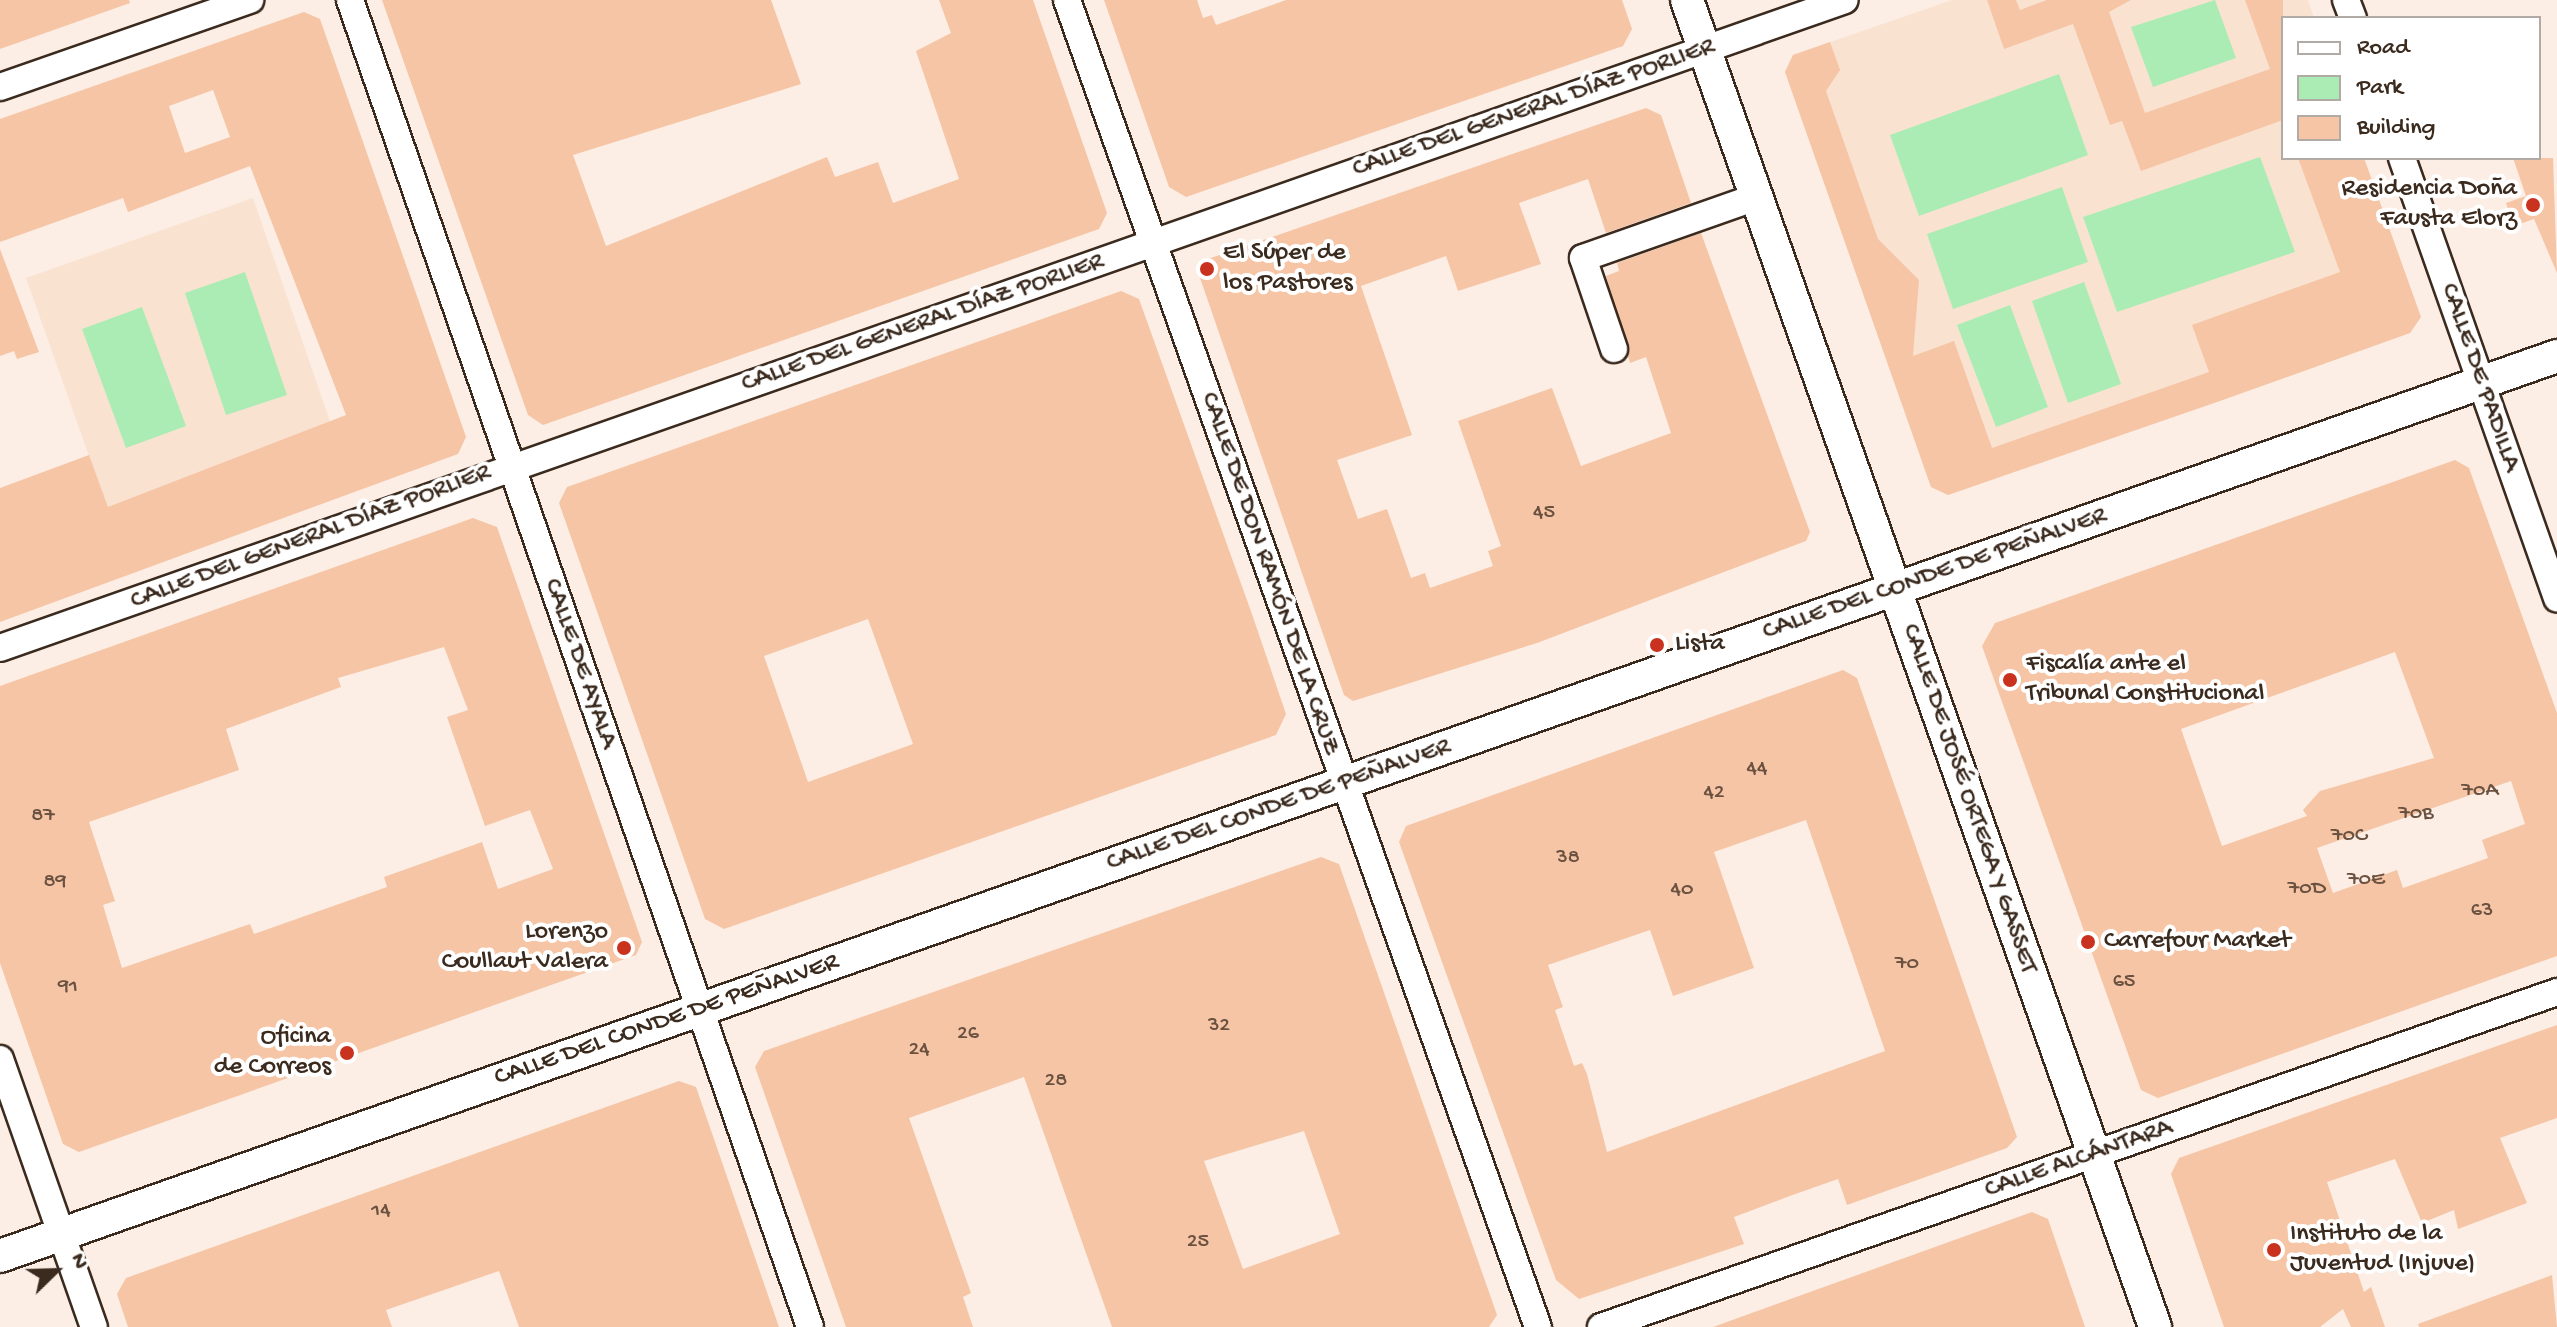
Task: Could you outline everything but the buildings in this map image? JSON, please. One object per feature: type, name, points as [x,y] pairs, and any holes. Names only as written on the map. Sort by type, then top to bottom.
[{"type":"street","points":[[0,87],[250,0]]},
{"type":"street","name":"CALLE DE AYALA","points":[[350,0],[810,1327]]},
{"type":"street","name":"CALLE DE DON RAMÓN DE LA CRUZ","points":[[1067,0],[1538,1327]]},
{"type":"street","name":"CALLE DE JOSÉ ORTEGA Y GASSET","points":[[1687,0],[2155,1327]]},
{"type":"street","name":"CALLE DEL GENERAL DÍAZ PORLIER","points":[[0,648],[1845,0]]},
{"type":"street","name":"CALLE DE PADILLA","points":[[2403,160],[2557,598]]},
{"type":"street","points":[[1614,349],[1583,258],[1756,197]]},
{"type":"street","name":"CALLE DEL CONDE DE PEÑALVER","points":[[0,1256],[2557,356]]},
{"type":"street","name":"CALLE ALCÁNTARA","points":[[1601,1327],[2557,992]]},
{"type":"street","points":[[0,1059],[94,1327]]},
{"type":"shaded area","points":[[1952,0],[2308,0],[2313,16],[2281,16],[2281,160],[2365,160],[2421,317],[2410,333],[1948,495],[1931,487],[1785,72],[1793,55]]},
{"type":"shaded area","points":[[253,198],[331,424],[130,572],[26,278]]},
{"type":"green space","points":[[2215,0],[2236,58],[2153,87],[2131,27]]},
{"type":"green space","points":[[2059,74],[2088,155],[1919,216],[1890,135]]},
{"type":"green space","points":[[2260,157],[2295,252],[2117,312],[2083,217]]},
{"type":"green space","points":[[2062,187],[2088,262],[1953,309],[1927,234]]},
{"type":"green space","points":[[245,272],[287,395],[226,415],[185,293]]},
{"type":"green space","points":[[2084,282],[2121,384],[2068,403],[2032,301]]},
{"type":"green space","points":[[2010,305],[2048,407],[1996,427],[1957,325]]},
{"type":"green space","points":[[142,307],[186,426],[126,448],[82,329]]},
{"type":"place","name":"Residencia Doña Fausta Elorz","points":[[2533,205]]},
{"type":"place","name":"El Súper de los Pastores","points":[[1207,269]]},
{"type":"place","name":"Lista","points":[[1657,645]]},
{"type":"place","name":"Fiscalía ante el Tribunal Constitucional","points":[[2010,680]]},
{"type":"place","name":"Carrefour Market","points":[[2088,942]]},
{"type":"place","name":"Lorenzo Coullaut Valera","points":[[624,948]]},
{"type":"place","name":"Oficina de Correos","points":[[347,1053]]},
{"type":"place","name":"Instituto de la Juventud (Injuve)","points":[[2274,1250]]}]
